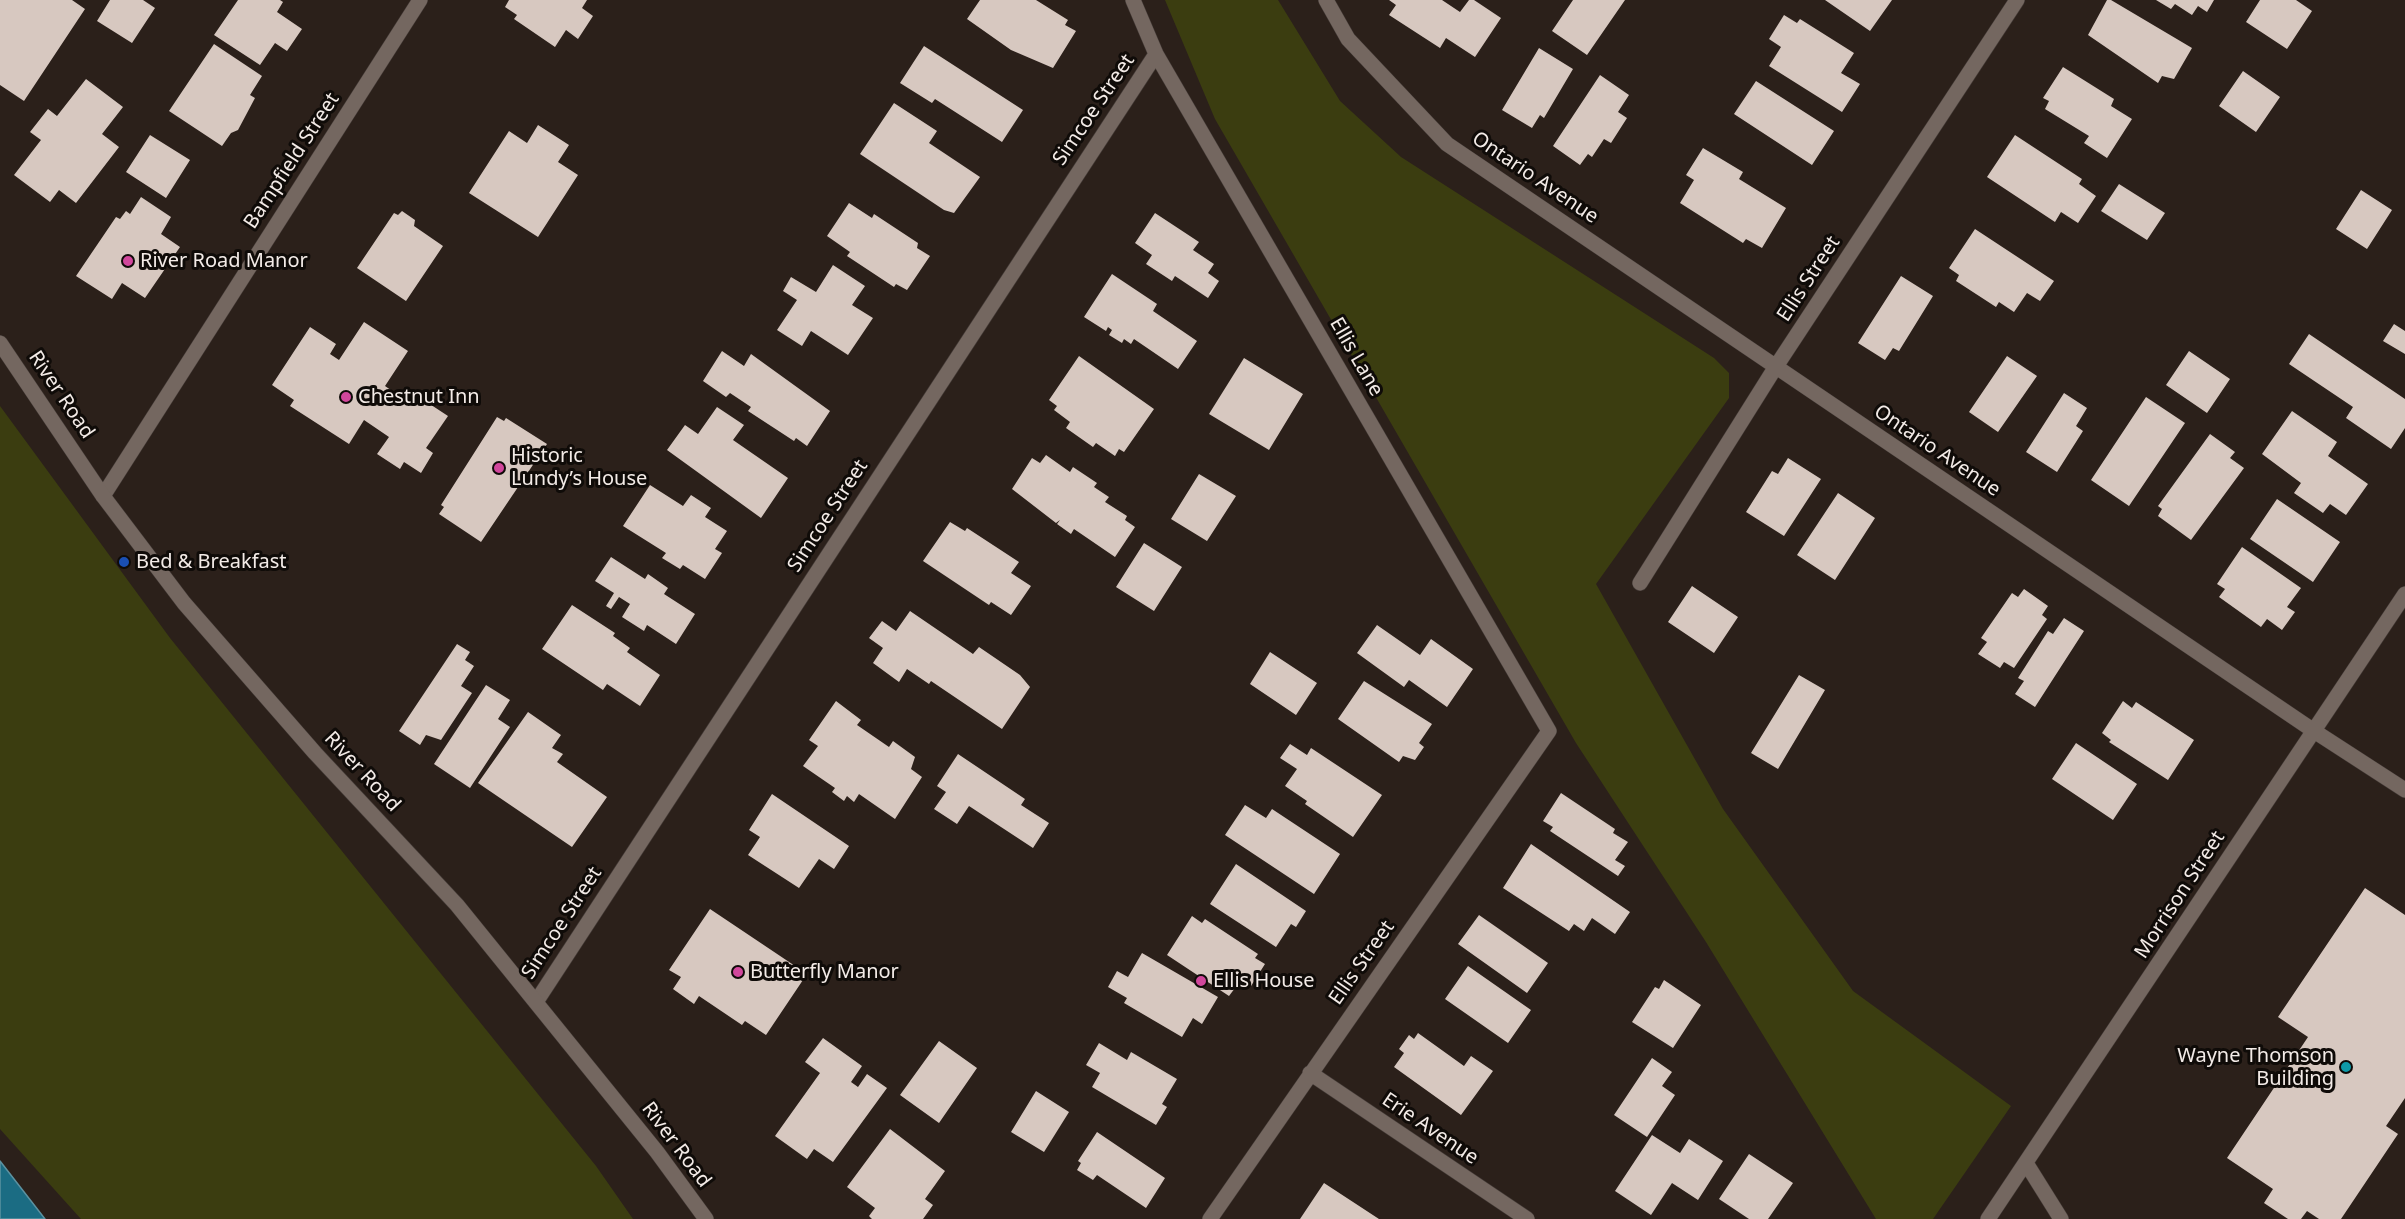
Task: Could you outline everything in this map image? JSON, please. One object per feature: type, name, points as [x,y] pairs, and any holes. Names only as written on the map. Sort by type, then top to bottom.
[{"type":"street","name":"Bampfield Street","points":[[103,496],[420,0]]},
{"type":"street","name":"Ellis Lane","points":[[1133,0],[1156,54],[1549,731]]},
{"type":"street","name":"Ontario Avenue","points":[[1326,0],[1348,39],[1447,144],[1775,368],[2405,790]]},
{"type":"street","name":"Ellis Street","points":[[1640,583],[1775,368],[2017,0]]},
{"type":"street","name":"Simcoe Street","points":[[536,1002],[1156,54]]},
{"type":"street","name":"River Road","points":[[0,343],[103,496],[184,603],[315,753],[457,905],[657,1152],[706,1219]]},
{"type":"street","name":"Morrison Street","points":[[1988,1219],[2405,594]]},
{"type":"street","name":"Ellis Street","points":[[1210,1219],[1549,731]]},
{"type":"street","name":"Erie Avenue","points":[[1310,1073],[1527,1219]]},
{"type":"street","points":[[2026,1162],[2061,1219]]},
{"type":"shaded area","points":[[1165,0],[1278,0],[1340,101],[1401,157],[1714,358],[1729,373],[1729,398],[1596,584],[1723,809],[1853,991],[2011,1106],[1933,1219],[1876,1219],[1706,942],[1576,743],[1215,119]]},
{"type":"shaded area","points":[[0,406],[170,638],[596,1166],[633,1219],[81,1219],[0,1129]]},
{"type":"water","points":[[0,1161],[45,1219],[0,1219]]},
{"type":"building","points":[[0,0],[72,0],[85,9],[24,101],[0,85]]},
{"type":"building","points":[[110,0],[143,0],[155,8],[132,43],[97,21]]},
{"type":"building","points":[[238,0],[280,0],[283,2],[277,12],[302,29],[287,51],[275,43],[260,65],[214,35]]},
{"type":"building","points":[[509,0],[587,0],[582,8],[593,16],[578,39],[566,30],[555,47],[514,19],[517,15],[505,7]]},
{"type":"building","points":[[980,0],[1036,0],[1068,20],[1065,25],[1076,31],[1053,68],[1011,50],[967,19]]},
{"type":"building","points":[[1389,0],[1442,0],[1460,12],[1469,0],[1474,0],[1501,18],[1475,57],[1446,38],[1440,48],[1389,15],[1396,5]]},
{"type":"building","points":[[1573,0],[1625,0],[1587,55],[1552,31]]},
{"type":"building","points":[[1825,0],[1892,0],[1870,31]]},
{"type":"building","points":[[2107,0],[2111,0],[2192,48],[2174,79],[2162,76],[2158,83],[2088,35]]},
{"type":"building","points":[[2156,0],[2214,0],[2207,12],[2198,6],[2192,15],[2175,4],[2171,9]]},
{"type":"building","points":[[2260,0],[2296,0],[2312,11],[2287,49],[2246,22]]},
{"type":"building","points":[[1784,15],[1797,23],[1800,19],[1854,53],[1841,73],[1860,84],[1842,112],[1769,66],[1781,47],[1769,39]]},
{"type":"building","points":[[214,44],[262,76],[250,95],[255,98],[238,130],[231,133],[222,146],[169,111]]},
{"type":"building","points":[[924,46],[1023,110],[1002,142],[935,99],[932,103],[900,83]]},
{"type":"building","points":[[1539,48],[1573,69],[1544,118],[1540,115],[1532,128],[1502,110]]},
{"type":"building","points":[[2063,67],[2114,99],[2111,106],[2132,119],[2107,158],[2084,143],[2089,136],[2045,109],[2049,101],[2043,98]]},
{"type":"building","points":[[2243,71],[2280,97],[2256,132],[2219,106]]},
{"type":"building","points":[[1600,75],[1629,95],[1618,112],[1627,118],[1611,143],[1604,139],[1592,157],[1588,154],[1580,165],[1553,146]]},
{"type":"building","points":[[86,79],[123,107],[102,134],[119,147],[76,203],[59,190],[50,202],[14,175],[41,140],[30,132],[48,109],[57,116]]},
{"type":"building","points":[[1756,81],[1834,131],[1812,165],[1734,114]]},
{"type":"building","points":[[894,103],[937,131],[929,143],[980,177],[954,213],[944,210],[860,154]]},
{"type":"building","points":[[538,125],[569,145],[558,162],[578,175],[538,237],[469,193],[509,131],[527,143]]},
{"type":"building","points":[[150,135],[190,160],[166,198],[126,172]]},
{"type":"building","points":[[2015,135],[2082,179],[2079,184],[2096,196],[2078,223],[2061,212],[2055,222],[1987,177]]},
{"type":"building","points":[[1703,148],[1743,172],[1739,179],[1786,208],[1762,248],[1746,239],[1743,243],[1680,203],[1694,180],[1686,175]]},
{"type":"building","points":[[2119,184],[2165,213],[2147,240],[2101,211]]},
{"type":"building","points":[[2361,190],[2392,210],[2367,249],[2336,229]]},
{"type":"building","name":"River Road Manor","points":[[141,197],[171,217],[161,234],[180,247],[145,298],[122,283],[112,299],[76,276],[116,217],[120,219],[126,211],[130,214]]},
{"type":"building","points":[[849,203],[872,218],[874,214],[918,243],[917,248],[930,256],[907,290],[896,284],[894,287],[847,256],[850,252],[827,236]]},
{"type":"building","points":[[402,211],[415,220],[414,226],[443,246],[406,301],[357,268],[394,213],[398,215]]},
{"type":"building","points":[[1155,213],[1199,242],[1193,250],[1214,264],[1208,273],[1219,281],[1208,298],[1175,276],[1172,281],[1146,264],[1152,255],[1135,243]]},
{"type":"building","points":[[1975,229],[2054,281],[2040,301],[2027,293],[2014,312],[1999,302],[1996,307],[1956,281],[1959,275],[1949,268]]},
{"type":"building","points":[[833,265],[865,286],[852,305],[873,318],[848,355],[811,331],[802,346],[777,330],[797,300],[783,291],[791,277],[816,292]]},
{"type":"building","points":[[1112,274],[1157,304],[1153,311],[1197,341],[1178,369],[1134,339],[1131,344],[1124,339],[1122,343],[1109,335],[1112,330],[1108,327],[1106,331],[1084,317]]},
{"type":"building","points":[[1901,276],[1933,296],[1899,351],[1893,348],[1885,360],[1858,343]]},
{"type":"building","name":"Chestnut Inn","points":[[364,322],[408,351],[385,386],[411,404],[416,395],[448,416],[426,448],[433,453],[421,473],[404,462],[400,469],[377,454],[389,437],[364,420],[349,444],[290,406],[294,400],[272,385],[310,327],[336,344],[330,354],[339,360]]},
{"type":"building","points":[[2394,324],[2405,331],[2405,354],[2383,341]]},
{"type":"building","points":[[2309,334],[2405,399],[2405,428],[2391,449],[2346,418],[2353,407],[2289,364]]},
{"type":"building","points":[[722,351],[744,366],[751,354],[830,411],[807,446],[796,438],[794,441],[748,411],[751,407],[730,393],[726,397],[703,381]]},
{"type":"building","points":[[2189,351],[2230,379],[2207,413],[2166,385]]},
{"type":"building","points":[[1079,356],[1154,409],[1124,452],[1119,449],[1115,456],[1096,443],[1093,447],[1066,428],[1070,422],[1054,410],[1057,406],[1049,400]]},
{"type":"building","points":[[2007,356],[2037,376],[1998,432],[1969,412]]},
{"type":"building","points":[[1244,358],[1303,394],[1269,450],[1209,414]]},
{"type":"building","points":[[2064,393],[2087,408],[2076,426],[2083,431],[2057,472],[2026,452]]},
{"type":"building","points":[[2146,397],[2185,423],[2129,506],[2091,480]]},
{"type":"building","points":[[717,407],[744,425],[733,440],[788,478],[761,518],[667,450],[685,425],[698,434]]},
{"type":"building","points":[[2292,411],[2337,442],[2328,456],[2368,484],[2346,515],[2330,504],[2323,513],[2294,493],[2301,483],[2262,454]]},
{"type":"building","name":"Historic Lundy’s House","points":[[497,417],[504,421],[506,418],[547,444],[481,542],[439,514],[444,507],[441,505]]},
{"type":"building","points":[[2210,434],[2235,452],[2230,458],[2244,468],[2191,540],[2158,516],[2162,509],[2158,506]]},
{"type":"building","points":[[1046,455],[1070,472],[1073,467],[1097,483],[1094,487],[1109,497],[1105,502],[1127,516],[1125,520],[1135,527],[1115,557],[1074,529],[1071,534],[1057,524],[1060,520],[1056,523],[1012,489],[1032,458],[1040,463]]},
{"type":"building","points":[[1788,458],[1821,479],[1784,536],[1746,512],[1772,471],[1778,474]]},
{"type":"building","points":[[1199,474],[1236,496],[1207,541],[1171,519]]},
{"type":"building","points":[[650,485],[683,506],[691,495],[711,508],[705,517],[727,531],[715,549],[722,553],[705,579],[683,565],[680,569],[662,558],[666,553],[623,526]]},
{"type":"building","points":[[1838,493],[1875,518],[1835,580],[1797,555]]},
{"type":"building","points":[[2277,499],[2340,542],[2313,582],[2250,539]]},
{"type":"building","points":[[950,522],[965,531],[967,528],[1019,562],[1011,573],[1031,586],[1011,615],[991,602],[989,605],[923,561]]},
{"type":"building","points":[[1144,543],[1182,567],[1154,611],[1116,587]]},
{"type":"building","points":[[2242,547],[2301,588],[2287,607],[2295,612],[2282,630],[2267,619],[2261,627],[2219,597],[2225,589],[2217,584]]},
{"type":"building","points":[[611,557],[645,579],[648,574],[668,588],[664,594],[695,614],[676,644],[647,625],[644,631],[622,617],[630,604],[619,597],[611,609],[606,606],[614,593],[595,581]]},
{"type":"building","points":[[1692,586],[1738,617],[1714,653],[1668,622]]},
{"type":"building","points":[[2024,589],[2048,606],[2042,615],[2047,619],[2014,668],[2004,662],[2000,668],[1978,654],[1987,642],[1981,638],[2012,593],[2018,597]]},
{"type":"building","points":[[572,605],[615,633],[613,636],[630,648],[627,652],[660,675],[640,706],[607,684],[603,690],[542,649]]},
{"type":"building","points":[[910,611],[973,654],[979,647],[1020,675],[1030,687],[1002,729],[931,681],[929,684],[907,669],[899,682],[873,663],[883,648],[869,638],[882,621],[896,631]]},
{"type":"building","points":[[2064,618],[2084,631],[2035,707],[2015,694],[2024,681],[2018,678],[2048,631],[2053,634]]},
{"type":"building","points":[[1377,625],[1420,655],[1431,639],[1473,669],[1447,707],[1409,680],[1404,687],[1357,653]]},
{"type":"building","points":[[457,644],[470,652],[465,660],[474,666],[461,686],[472,693],[441,740],[426,735],[420,745],[399,731]]},
{"type":"building","points":[[1270,652],[1317,683],[1296,715],[1250,684]]},
{"type":"building","points":[[1799,675],[1825,690],[1778,769],[1751,753]]},
{"type":"building","points":[[1364,681],[1432,724],[1419,743],[1424,747],[1415,760],[1403,756],[1399,762],[1338,719]]},
{"type":"building","points":[[486,685],[510,700],[498,719],[510,727],[470,788],[434,764]]},
{"type":"building","points":[[836,701],[861,720],[857,725],[889,747],[893,741],[915,757],[911,769],[922,777],[895,819],[859,794],[854,802],[847,796],[844,801],[832,792],[835,788],[803,766],[818,746],[809,740]]},
{"type":"building","points":[[2123,701],[2132,708],[2136,702],[2194,740],[2168,780],[2109,742],[2111,740],[2102,733]]},
{"type":"building","points":[[528,712],[561,735],[552,748],[563,754],[557,762],[607,797],[572,847],[478,783]]},
{"type":"building","points":[[2076,743],[2137,784],[2113,820],[2052,779]]},
{"type":"building","points":[[1290,744],[1307,755],[1311,748],[1382,795],[1353,837],[1305,804],[1307,801],[1285,786],[1297,769],[1280,758]]},
{"type":"building","points":[[958,754],[1025,799],[1021,805],[1049,823],[1033,848],[969,806],[957,824],[934,809],[946,792],[937,786]]},
{"type":"building","points":[[1561,793],[1615,829],[1613,833],[1628,842],[1615,860],[1625,866],[1618,876],[1550,831],[1553,827],[1543,821]]},
{"type":"building","points":[[772,794],[849,846],[834,869],[819,859],[799,888],[748,855],[760,837],[749,830]]},
{"type":"building","points":[[1245,805],[1266,818],[1272,809],[1340,854],[1314,894],[1225,835]]},
{"type":"building","points":[[1531,844],[1630,912],[1615,934],[1592,918],[1584,931],[1574,924],[1569,931],[1503,888]]},
{"type":"building","points":[[1236,864],[1306,911],[1296,927],[1291,924],[1276,947],[1210,904]]},
{"type":"building","name":"Wayne Thomson Building","points":[[2365,888],[2405,915],[2405,1098],[2386,1126],[2398,1134],[2341,1219],[2319,1219],[2307,1211],[2301,1219],[2288,1219],[2264,1203],[2273,1189],[2227,1158],[2308,1037],[2278,1017]]},
{"type":"building","name":"Butterfly Manor","points":[[710,909],[807,974],[766,1035],[745,1021],[742,1025],[699,996],[694,1004],[673,989],[681,977],[669,970]]},
{"type":"building","points":[[1479,915],[1548,963],[1527,993],[1458,944]]},
{"type":"building","points":[[1192,916],[1202,923],[1205,919],[1258,954],[1255,958],[1265,964],[1251,986],[1241,980],[1229,996],[1167,955]]},
{"type":"building","points":[[1142,953],[1218,997],[1202,1024],[1193,1018],[1182,1037],[1124,1003],[1127,998],[1108,987],[1117,971],[1128,977]]},
{"type":"building","points":[[1468,966],[1531,1010],[1508,1043],[1445,999]]},
{"type":"building","points":[[1664,980],[1701,1005],[1673,1048],[1632,1022],[1655,987],[1659,989]]},
{"type":"building","points":[[1418,1033],[1464,1066],[1471,1056],[1493,1071],[1461,1115],[1394,1067],[1404,1053],[1399,1049],[1409,1035],[1414,1039]]},
{"type":"building","points":[[823,1038],[862,1066],[851,1082],[858,1087],[867,1074],[887,1088],[833,1162],[814,1149],[807,1159],[775,1136],[820,1073],[805,1062]]},
{"type":"building","points":[[939,1041],[977,1068],[939,1123],[900,1095]]},
{"type":"building","points":[[1099,1043],[1127,1060],[1131,1052],[1177,1079],[1162,1104],[1167,1107],[1156,1125],[1092,1087],[1100,1073],[1086,1065]]},
{"type":"building","points":[[1652,1058],[1672,1072],[1662,1086],[1675,1095],[1647,1137],[1614,1115]]},
{"type":"building","points":[[1036,1091],[1069,1112],[1044,1152],[1011,1132]]},
{"type":"building","points":[[890,1129],[945,1171],[925,1199],[933,1205],[923,1219],[872,1219],[869,1216],[875,1208],[847,1187]]},
{"type":"building","points":[[1097,1132],[1165,1178],[1146,1208],[1097,1175],[1093,1180],[1077,1170],[1081,1163],[1078,1161]]},
{"type":"building","points":[[1652,1135],[1680,1153],[1689,1139],[1723,1161],[1698,1200],[1672,1183],[1651,1215],[1615,1191]]},
{"type":"building","points":[[1749,1154],[1793,1183],[1768,1219],[1749,1219],[1719,1199]]},
{"type":"building","points":[[1324,1183],[1379,1219],[1300,1219]]},
{"type":"place","name":"River Road Manor","points":[[128,261]]},
{"type":"place","name":"Chestnut Inn","points":[[346,397]]},
{"type":"place","name":"Historic Lundy’s House","points":[[499,468]]},
{"type":"place","name":"Bed & Breakfast","points":[[124,562]]},
{"type":"place","name":"Butterfly Manor","points":[[738,972]]},
{"type":"place","name":"Ellis House","points":[[1201,981]]},
{"type":"place","name":"Wayne Thomson Building","points":[[2346,1067]]}]
